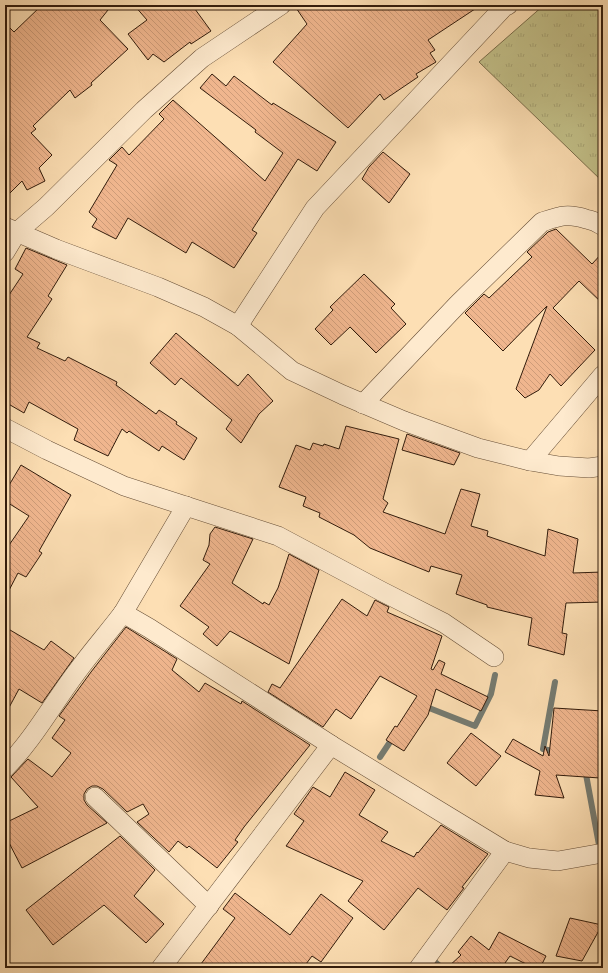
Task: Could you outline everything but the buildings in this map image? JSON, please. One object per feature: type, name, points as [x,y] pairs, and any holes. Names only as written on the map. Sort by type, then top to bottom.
[{"type":"street","points":[[5,252],[11,230],[46,207],[144,110],[202,58],[280,5]]},
{"type":"street","points":[[238,326],[315,208],[504,7],[508,5]]},
{"type":"street","points":[[363,404],[458,304],[542,222],[559,216],[572,215],[597,222],[603,226]]},
{"type":"street","points":[[11,230],[56,249],[158,287],[204,307],[238,326],[292,371],[404,421],[478,448],[530,461],[559,466],[589,468],[603,466]]},
{"type":"street","points":[[530,461],[603,375]]},
{"type":"street","points":[[5,428],[47,450],[124,486],[278,536],[374,588],[444,623],[494,657]]},
{"type":"street","points":[[5,768],[20,753],[76,673],[123,613],[186,506]]},
{"type":"street","points":[[123,613],[150,628],[331,745],[505,852],[529,858],[558,861],[603,853]]},
{"type":"street","points":[[161,968],[331,745]]},
{"type":"street","points":[[95,797],[209,906]]},
{"type":"street","points":[[420,968],[505,852]]},
{"type":"green space","points":[[544,5],[603,5],[603,182],[479,62]]},
{"type":"waterway","points":[[424,706],[475,726],[491,694],[495,675]]},
{"type":"waterway","points":[[555,682],[543,749],[557,752]]},
{"type":"waterway","points":[[380,757],[394,736]]},
{"type":"waterway","points":[[585,769],[599,845]]},
{"type":"waterway","points":[[434,961],[442,968]]}]
